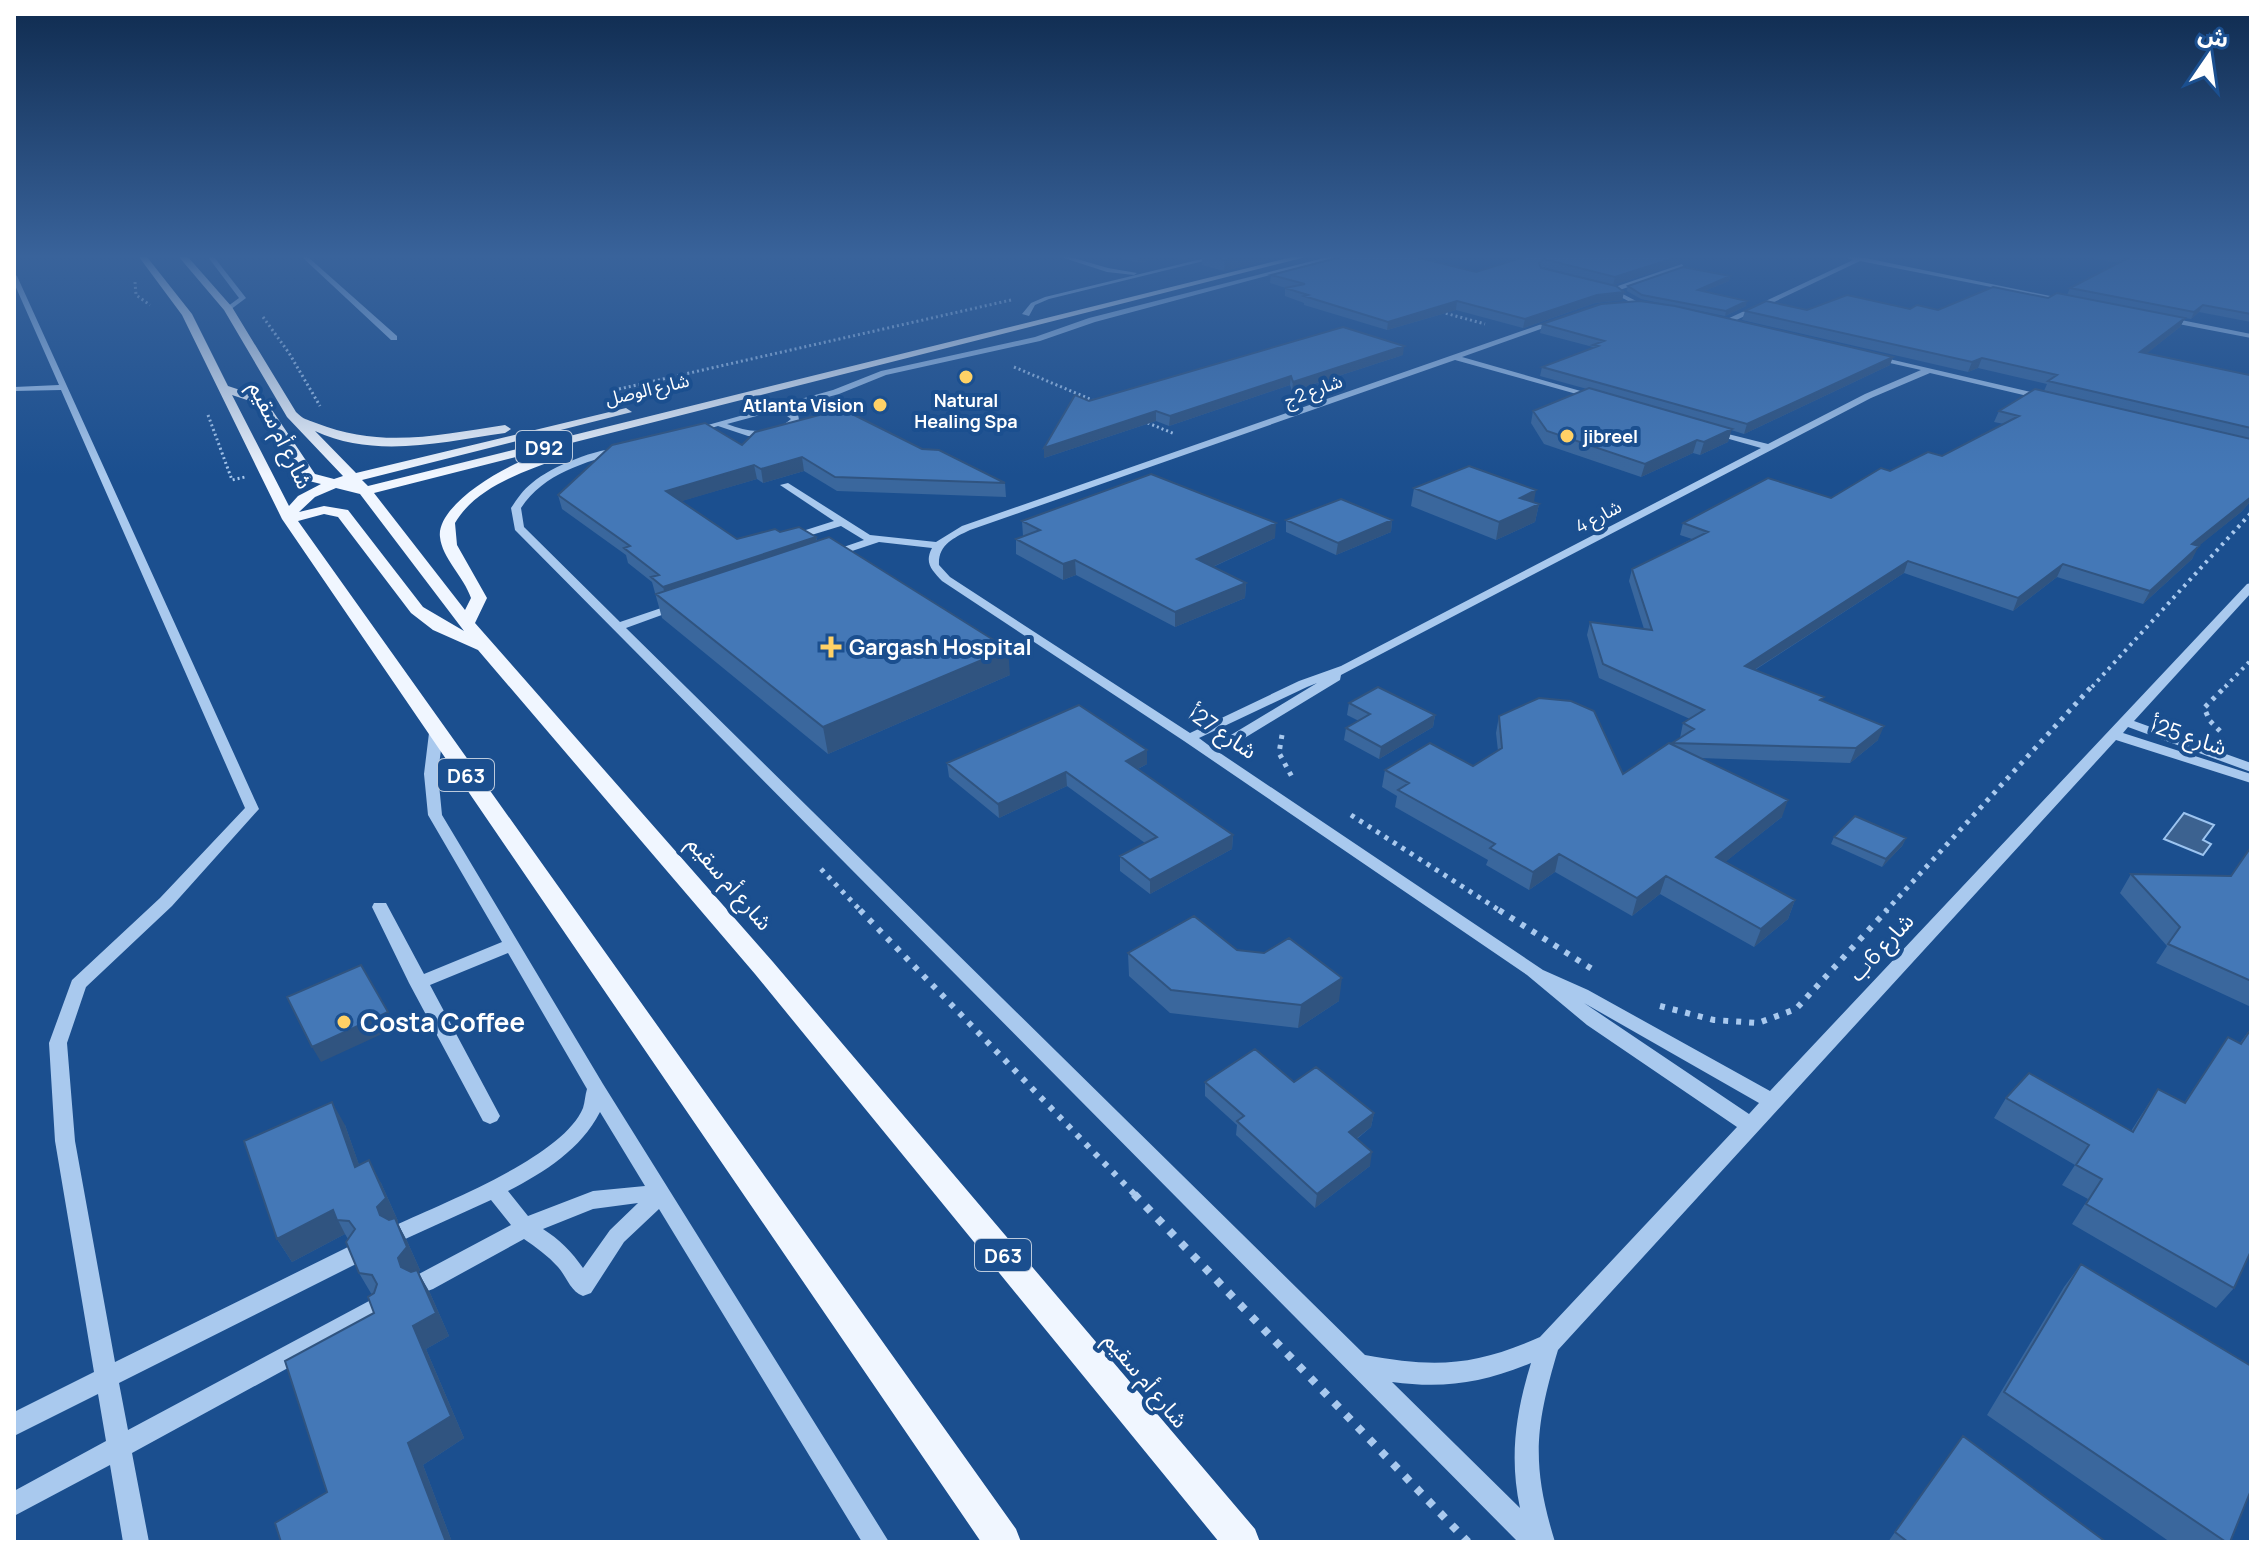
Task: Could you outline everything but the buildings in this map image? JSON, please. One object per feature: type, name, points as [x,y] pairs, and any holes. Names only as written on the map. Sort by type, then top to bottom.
[{"type":"main road","name":"شارع أم سقيم","points":[[195,330],[289,519],[1003,1542]]},
{"type":"main road","name":"شارع أم سقيم","points":[[240,330],[291,414],[365,491],[485,648],[764,968],[1242,1542]]},
{"type":"main road","name":"شارع الوصل","points":[[289,519],[291,512],[305,498],[349,473],[565,427],[962,330]]},
{"type":"main road","name":"شارع الوصل","points":[[365,491],[1010,330]]},
{"type":"main road","points":[[225,389],[260,401],[310,477],[330,485],[365,491]]},
{"type":"main road","points":[[467,622],[479,598],[447,537],[447,527],[451,517],[471,496],[532,464],[655,427],[723,402]]},
{"type":"main road","points":[[291,414],[333,436],[373,442],[417,441],[506,429],[565,427]]},
{"type":"main road","points":[[310,477],[349,473]]},
{"type":"main road","points":[[289,519],[324,510],[343,513],[417,610],[439,626],[485,648]]},
{"type":"street","points":[[32,330],[64,387],[252,809],[166,902],[78,984],[58,1043],[65,1141],[136,1542]]},
{"type":"street","points":[[385,330],[394,338]]},
{"type":"street","points":[[674,435],[836,392],[884,373],[1062,330]]},
{"type":"street","name":"شارع 2ج","points":[[938,545],[966,528],[1533,330]]},
{"type":"street","points":[[2218,330],[2251,336]]},
{"type":"street","points":[[1865,354],[2049,399]]},
{"type":"street","points":[[1452,357],[1603,400]]},
{"type":"street","name":"شارع 4","points":[[1868,396],[1911,365]]},
{"type":"street","name":"شارع 4","points":[[1189,738],[1303,684],[1345,669],[1868,396],[1929,370]]},
{"type":"street","points":[[14,389],[64,387]]},
{"type":"street","points":[[719,423],[736,433],[773,432],[795,420],[795,416],[780,407]]},
{"type":"street","points":[[1693,426],[1769,447]]},
{"type":"street","points":[[629,447],[574,464],[542,480],[521,499],[515,518],[519,528],[1539,1542]]},
{"type":"street","points":[[785,485],[875,540]]},
{"type":"street","points":[[787,539],[842,522]]},
{"type":"street","points":[[815,560],[875,540],[938,545]]},
{"type":"street","name":"شارع 27أ","points":[[938,545],[934,552],[934,566],[946,579],[1189,738],[1533,971],[1593,1020],[1751,1126]]},
{"type":"street","name":"شارع 6ب","points":[[1363,1366],[1406,1375],[1458,1376],[1506,1365],[1548,1344],[2251,586]]},
{"type":"street","points":[[619,626],[694,601]]},
{"type":"street","name":"شارع 4","points":[[1211,753],[1316,691],[1345,669]]},
{"type":"street","name":"شارع 25أ","points":[[2119,728],[2251,768]]},
{"type":"street","name":"شارع 25أ","points":[[2119,728],[2251,779]]},
{"type":"street","points":[[436,733],[430,774],[435,815],[596,1089],[876,1542]]},
{"type":"street","points":[[380,907],[490,1116]]},
{"type":"street","points":[[418,983],[511,945]]},
{"type":"street","name":"شارع 27أ","points":[[1533,971],[1582,994],[1773,1102]]},
{"type":"street","points":[[403,1231],[539,1165],[569,1141],[590,1114],[596,1089]]},
{"type":"street","points":[[493,1187],[526,1229],[549,1244],[583,1286],[617,1236],[662,1194]]},
{"type":"street","points":[[425,1282],[558,1212],[594,1200],[628,1194],[662,1194]]},
{"type":"street","points":[[14,1424],[355,1254]]},
{"type":"street","points":[[14,1504],[377,1308]]},
{"type":"street","name":"شارع 6ب","points":[[1539,1542],[1529,1501],[1525,1434],[1529,1405],[1548,1344]]},
{"type":"path","points":[[272,330],[319,405]]},
{"type":"path","points":[[606,392],[879,330]]},
{"type":"path","points":[[1505,330],[1521,334]]},
{"type":"path","points":[[980,352],[1106,406]]},
{"type":"path","points":[[1134,417],[1204,446]]},
{"type":"path","points":[[1649,1004],[1714,1020],[1758,1023],[1796,1009],[2248,520],[2251,513]]},
{"type":"path","points":[[2204,708],[2251,660]]},
{"type":"path","points":[[1286,726],[1279,753],[1290,776],[1303,784]]},
{"type":"path","points":[[1342,809],[1602,975]]},
{"type":"path","points":[[811,858],[1468,1542]]},
{"type":"water","points":[[2184,813],[2214,825],[2203,840],[2211,844],[2203,855],[2164,839]]},
{"type":"place","name":"Natural Healing Spa","points":[[966,377]]},
{"type":"place","name":"Atlanta Vision","points":[[880,405]]},
{"type":"place","name":"jibreel","points":[[1567,436]]},
{"type":"place","name":"Gargash Hospital","points":[[831,647]]},
{"type":"place","name":"Costa Coffee","points":[[344,1022]]}]
